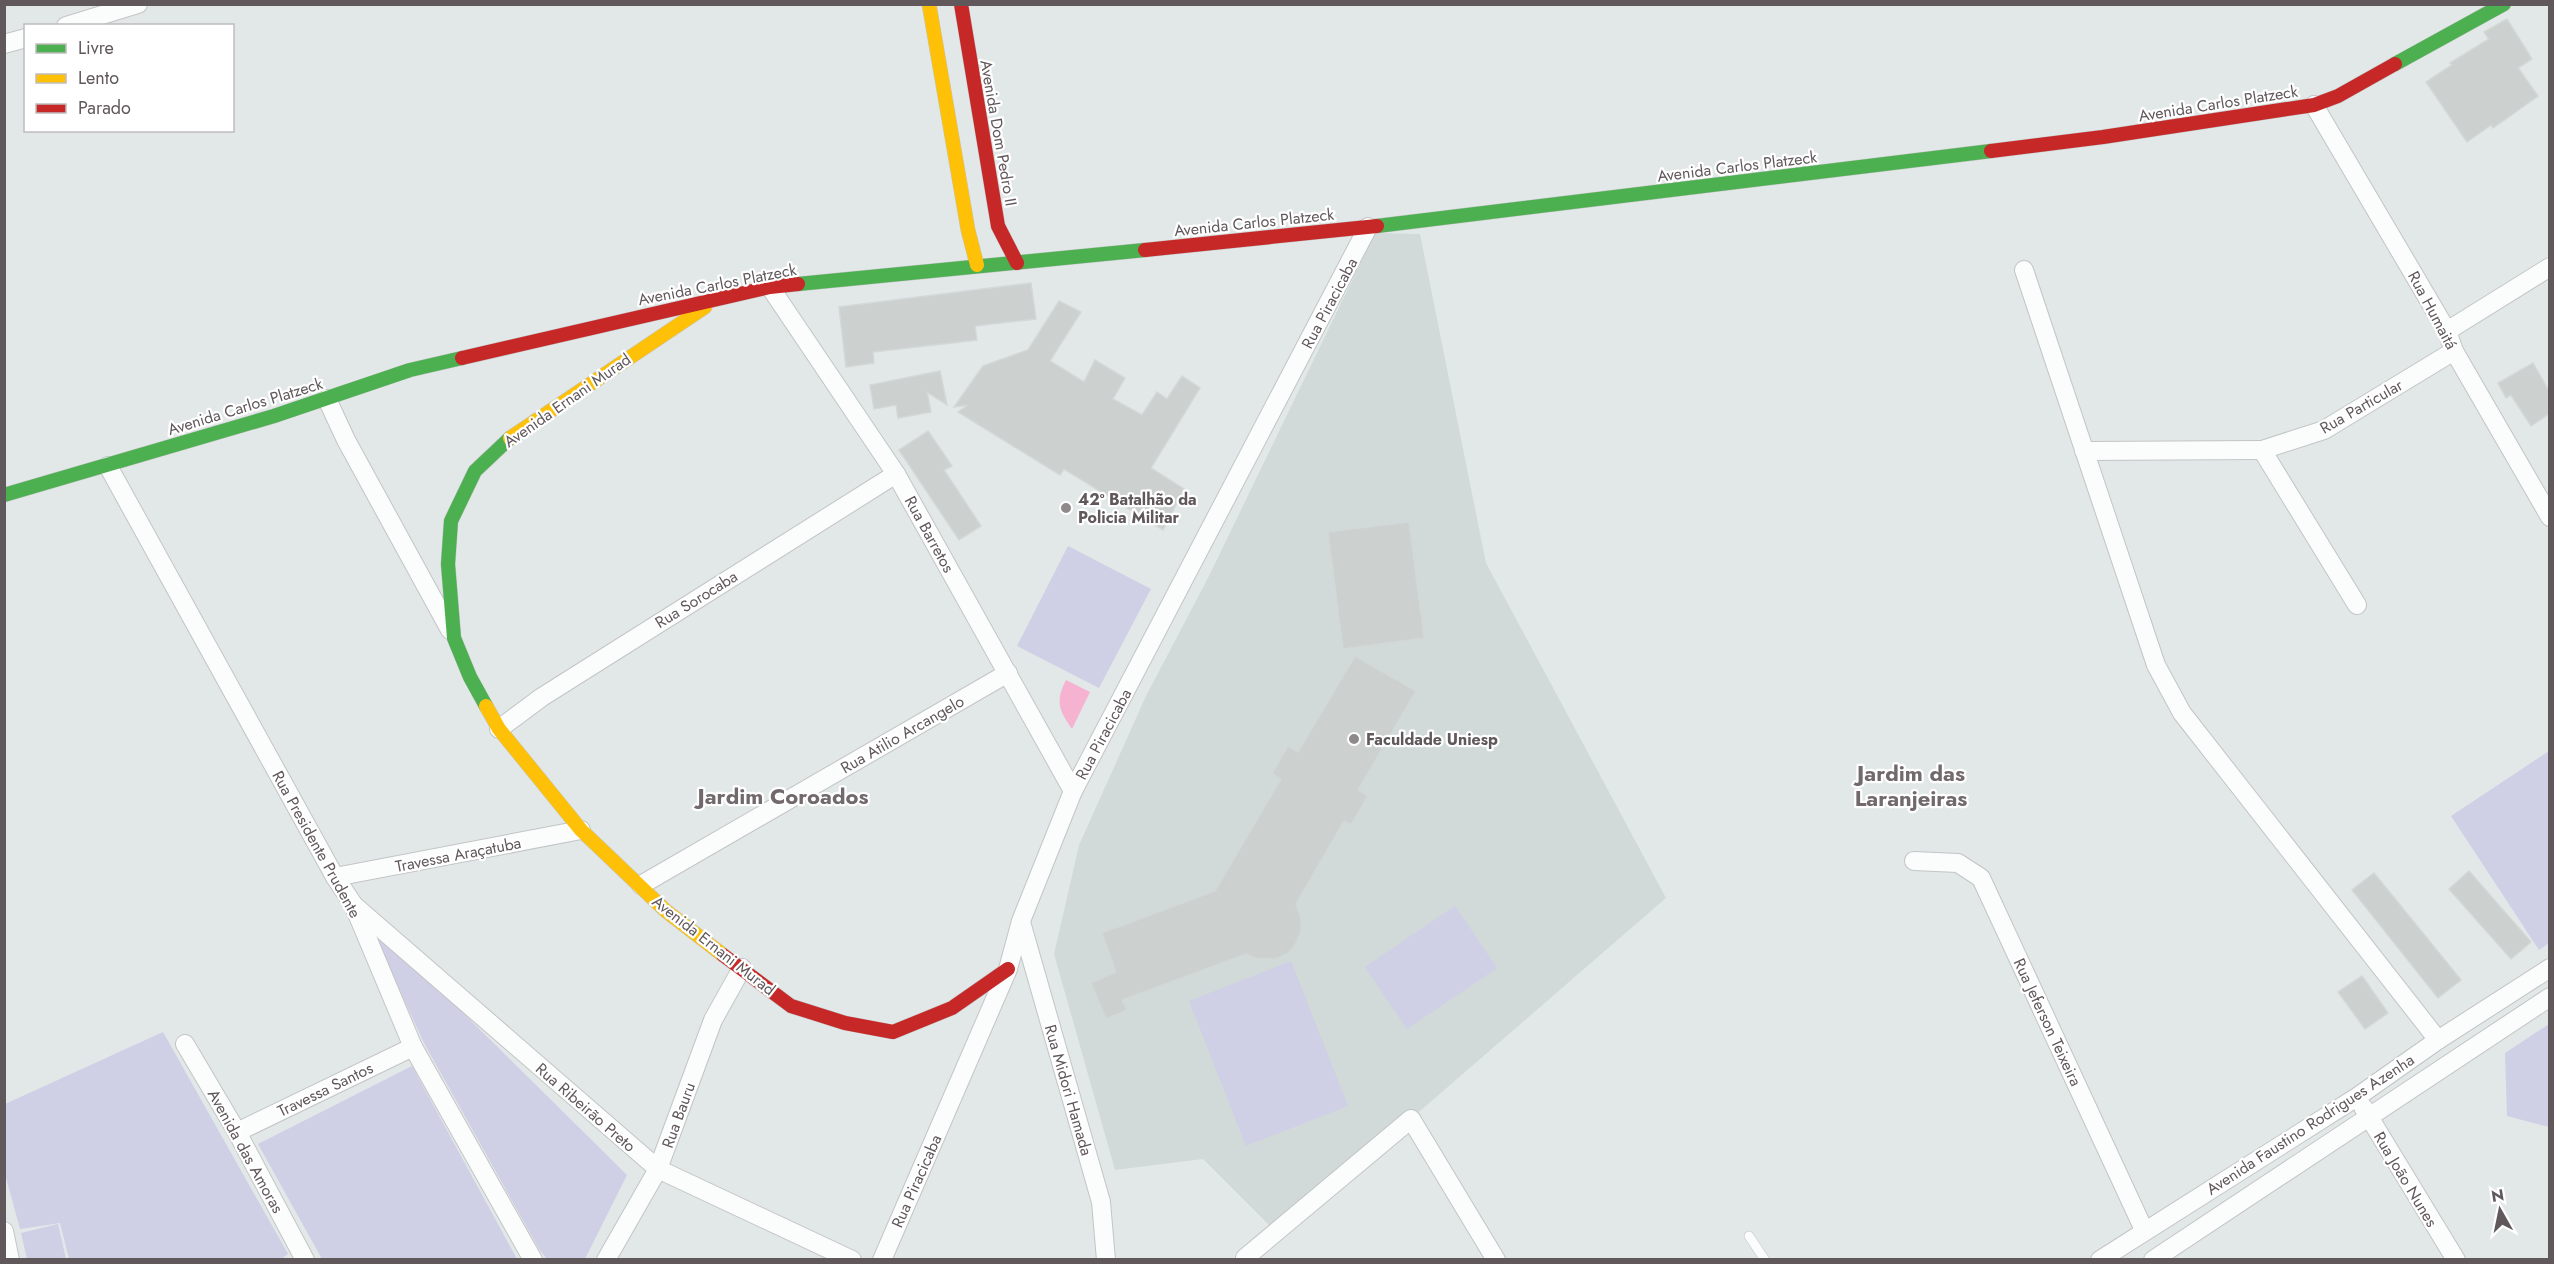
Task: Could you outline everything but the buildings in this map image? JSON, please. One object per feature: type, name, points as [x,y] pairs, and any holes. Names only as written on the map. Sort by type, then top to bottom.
[{"type":"street","points":[[73,24],[138,4]]},
{"type":"street","points":[[929,4],[968,230],[977,265]]},
{"type":"street","name":"Avenida Dom Pedro II","points":[[961,4],[998,226],[1017,263]]},
{"type":"street","name":"Avenida Carlos Platzeck","points":[[4,495],[108,466],[327,399],[410,370],[770,287],[1368,228],[2103,137],[2314,105],[2338,96],[2504,4]]},
{"type":"street","points":[[4,44],[24,39]]},
{"type":"street","name":"Rua Humaitá","points":[[2314,105],[2447,331],[2454,351],[2550,517]]},
{"type":"street","name":"Rua Piracicaba","points":[[882,1260],[1008,969],[1021,921],[1073,791],[1368,228]]},
{"type":"street","points":[[2447,331],[2550,267]]},
{"type":"street","points":[[2025,270],[2156,665],[2182,713],[2438,1040]]},
{"type":"street","name":"Rua Barretos","points":[[770,287],[896,474],[1073,791]]},
{"type":"street","name":"Avenida Ernani Murad","points":[[454,638],[448,564],[451,521],[475,471],[512,436],[717,298]]},
{"type":"street","name":"Rua Particular","points":[[2084,451],[2262,450],[2324,430],[2454,351]]},
{"type":"street","name":"Avenida Ernani Murad","points":[[327,399],[346,440],[454,638],[470,677],[499,729],[581,830],[666,911],[791,1006],[845,1023],[893,1032],[952,1008],[1008,969]]},
{"type":"street","points":[[2262,450],[2357,605]]},
{"type":"street","name":"Rua Presidente Prudente","points":[[108,466],[335,878],[353,904],[413,1047],[533,1259]]},
{"type":"street","name":"Rua Sorocaba","points":[[499,729],[542,697],[896,474]]},
{"type":"street","name":"Rua Atilio Arcangelo","points":[[641,885],[1008,673]]},
{"type":"street","name":"Travessa Araçatuba","points":[[335,878],[581,830]]},
{"type":"street","name":"Rua Jeferson Teixeira","points":[[1914,861],[1958,863],[1981,878],[2144,1230]]},
{"type":"street","name":"Rua Ribeirão Preto","points":[[353,904],[658,1169],[852,1260]]},
{"type":"street","name":"Rua Midori Hamada","points":[[1021,921],[1101,1202],[1106,1260]]},
{"type":"street","name":"Rua Bauru","points":[[606,1260],[658,1169],[712,1020],[742,968]]},
{"type":"street","name":"Avenida Faustino Rodrigues Azenha","points":[[2100,1260],[2357,1097],[2438,1040],[2550,968]]},
{"type":"street","name":"Avenida Faustino Rodrigues Azenha","points":[[2153,1260],[2367,1115],[2550,997]]},
{"type":"street","name":"Avenida das Amoras","points":[[185,1044],[237,1132],[303,1259]]},
{"type":"street","name":"Travessa Santos","points":[[237,1132],[413,1047]]},
{"type":"street","name":"Rua João Nunes","points":[[2357,1097],[2456,1260]]},
{"type":"street","points":[[1245,1259],[1411,1119],[1496,1260]]},
{"type":"street","points":[[4,1231],[10,1260]]},
{"type":"lane","points":[[1749,1236],[1765,1260]]},
{"type":"shaded area","name":"Faculdade Uniesp","points":[[1375,233],[1420,234],[1486,563],[1666,898],[1278,1234],[1203,1159],[1115,1170],[1054,954],[1079,845],[1146,696],[1209,576]]},
{"type":"shaded area","points":[[1068,546],[1151,589],[1099,688],[1017,646]]},
{"type":"shaded area","points":[[1066,680],[1090,692],[1072,729],[1060,706],[1060,694]]},
{"type":"shaded area","points":[[2549,751],[2549,943],[2539,950],[2451,816]]},
{"type":"shaded area","points":[[1455,906],[1497,968],[1407,1029],[1365,967]]},
{"type":"shaded area","points":[[366,917],[627,1175],[585,1259],[547,1259],[539,1249],[424,1043]]},
{"type":"shaded area","points":[[1291,961],[1348,1106],[1246,1146],[1189,1001]]},
{"type":"shaded area","points":[[2549,1024],[2549,1127],[2507,1116],[2505,1053]]},
{"type":"shaded area","points":[[163,1032],[288,1254],[281,1259],[69,1259],[60,1223],[20,1229],[5,1174],[5,1104]]},
{"type":"shaded area","points":[[412,1066],[517,1259],[322,1259],[258,1144]]},
{"type":"shaded area","points":[[58,1224],[66,1259],[27,1259],[21,1233]]},
{"type":"traffic: fast","points":[[2395,64],[2504,4]]},
{"type":"traffic: fast","points":[[1377,226],[1991,151]]},
{"type":"traffic: fast","points":[[798,284],[1145,250]]},
{"type":"traffic: fast","points":[[4,495],[274,416],[410,370],[462,358]]},
{"type":"traffic: fast","points":[[486,706],[470,677],[454,638],[448,564],[451,521],[475,471],[510,438]]},
{"type":"traffic: slow","points":[[929,4],[968,230],[977,265]]},
{"type":"traffic: slow","points":[[510,438],[705,307]]},
{"type":"traffic: slow","points":[[486,706],[499,729],[581,830],[666,911],[723,955]]},
{"type":"traffic: jam","points":[[961,4],[998,226],[1017,263]]},
{"type":"traffic: jam","points":[[1991,151],[2103,137],[2314,105],[2338,96],[2395,64]]},
{"type":"traffic: jam","points":[[1145,250],[1377,226]]},
{"type":"traffic: jam","points":[[462,358],[770,287],[798,284]]},
{"type":"traffic: jam","points":[[723,955],[791,1006],[845,1023],[893,1032],[952,1008],[1008,969]]},
{"type":"place","name":"42º Batalhão da Policia Militar","points":[[1066,508]]},
{"type":"place","name":"Faculdade Uniesp","points":[[1354,739]]},
{"type":"district","name":"Jardim das Laranjeiras","points":[[1911,786]]},
{"type":"district","name":"Jardim Coroados","points":[[783,796]]}]
